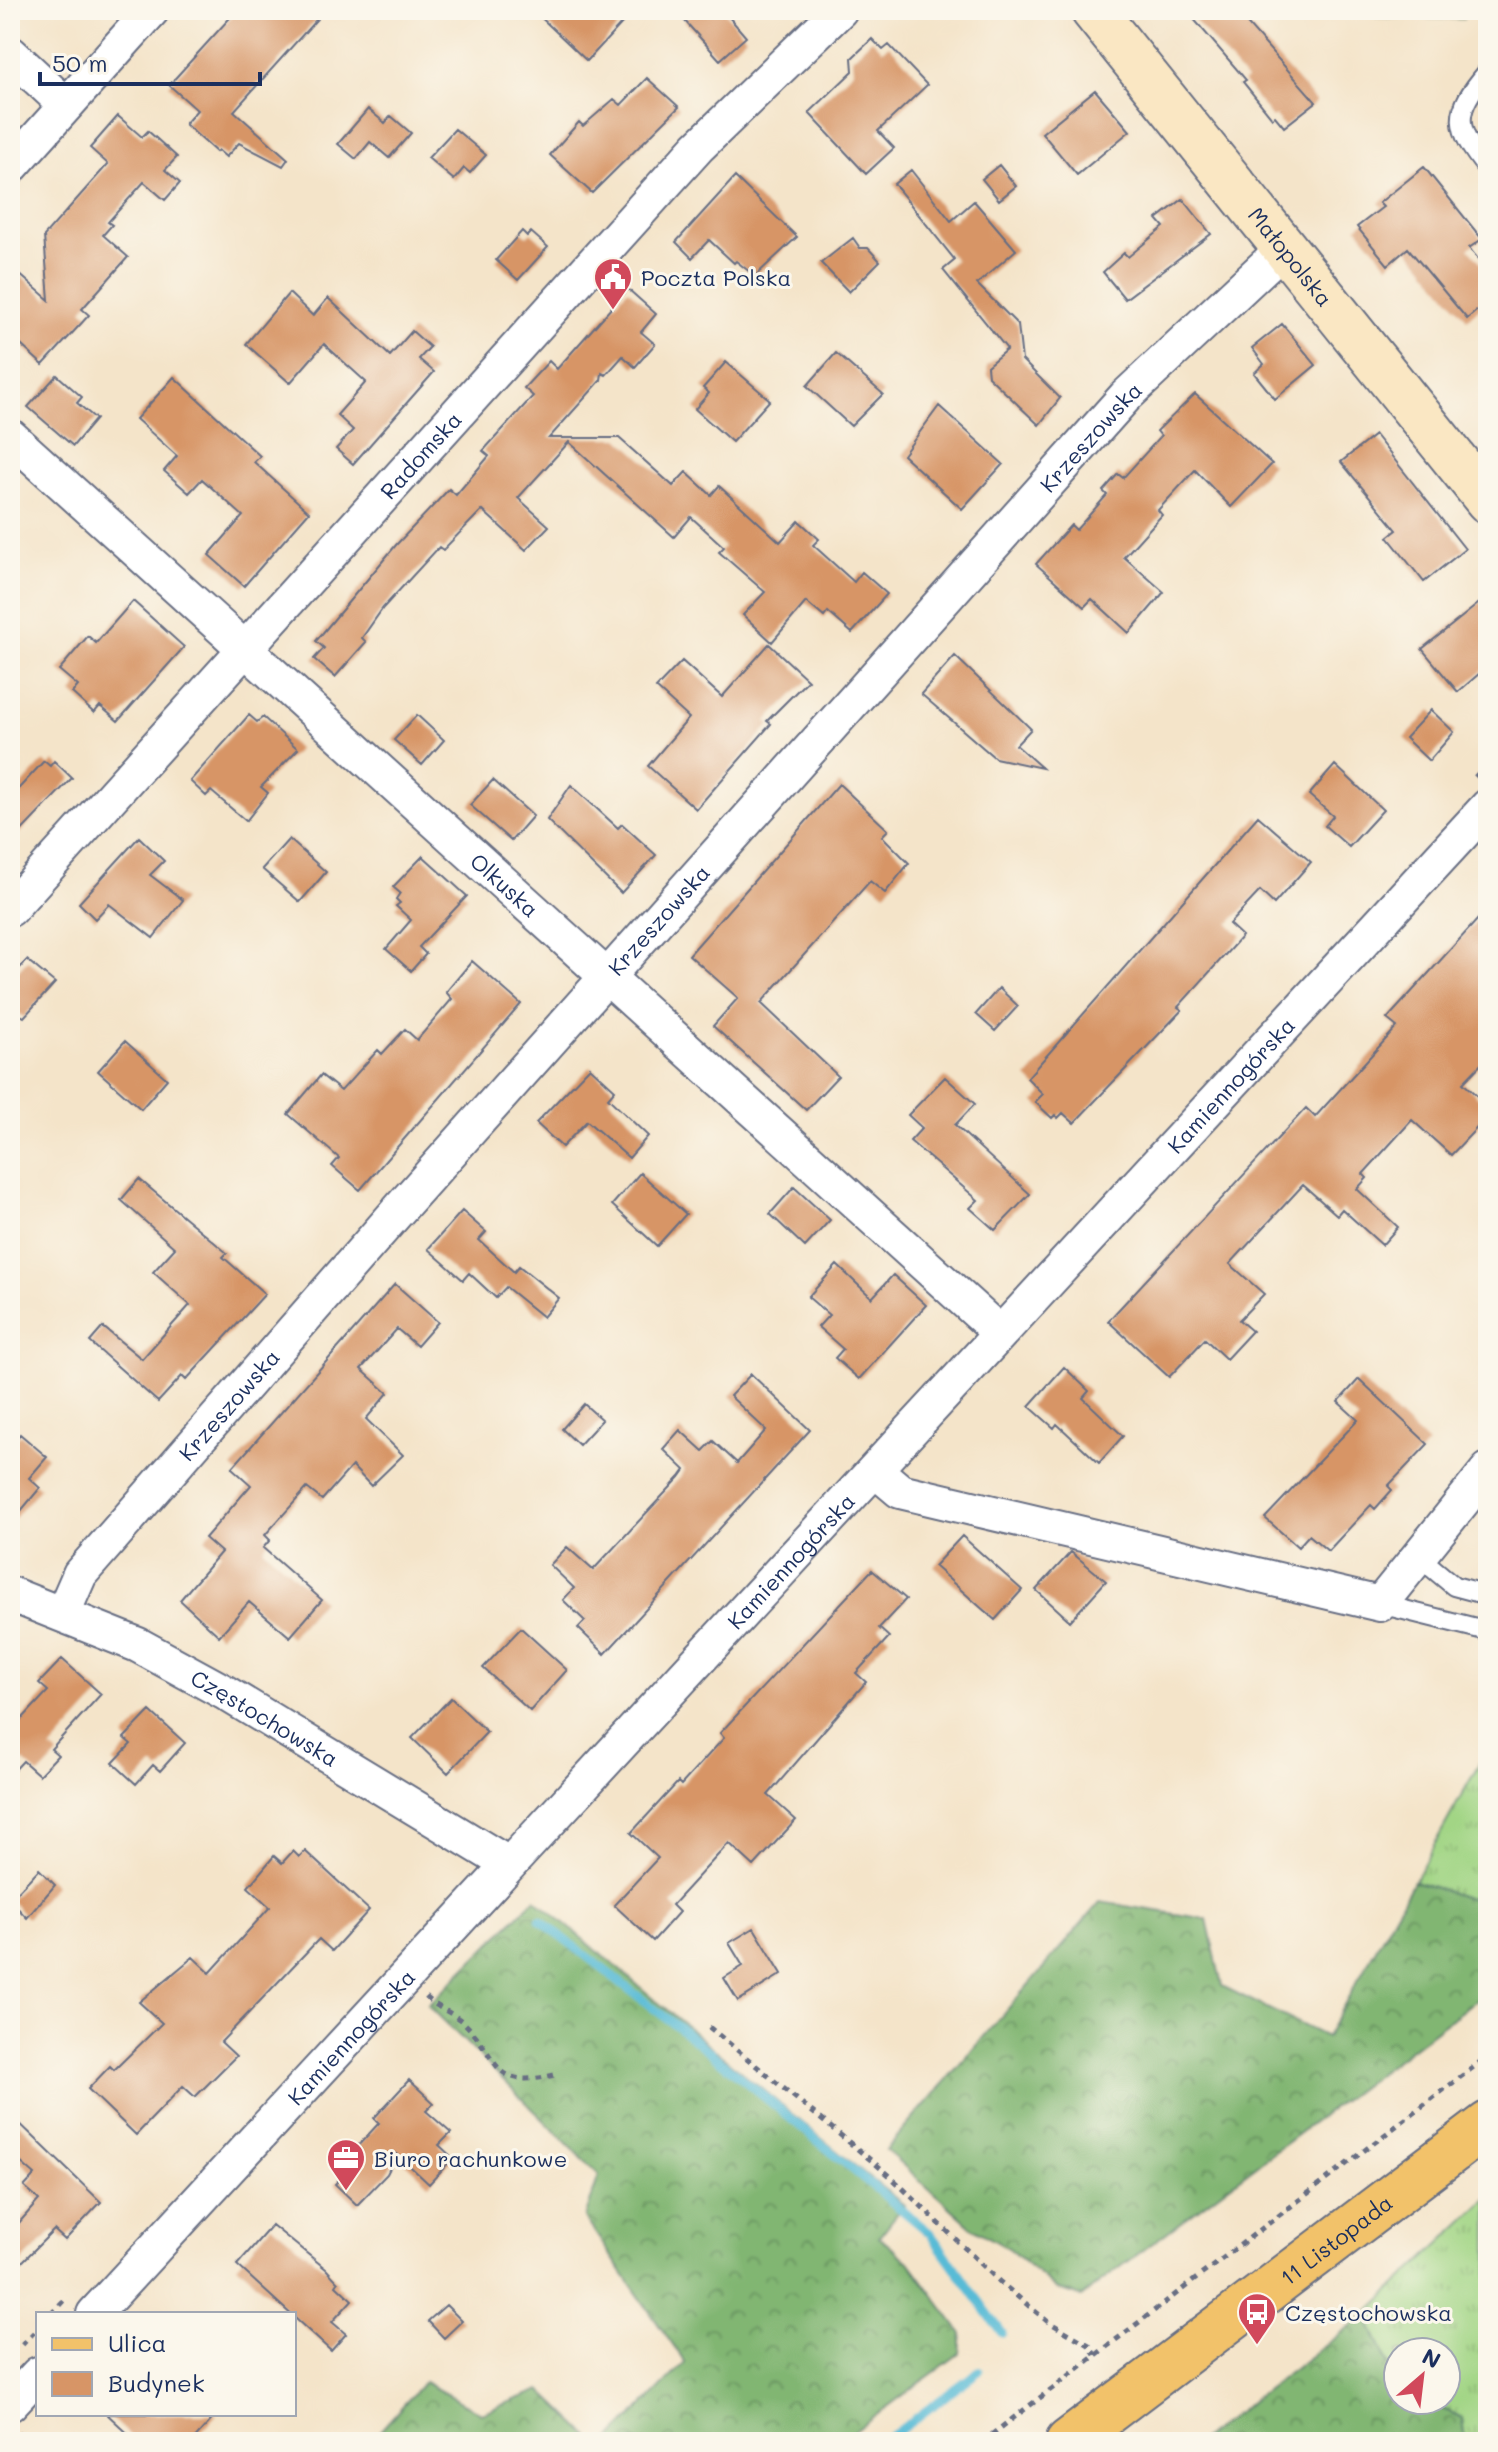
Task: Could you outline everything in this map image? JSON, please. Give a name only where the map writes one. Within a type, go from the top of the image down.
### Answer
[{"type":"main road","name":"11 Listopada","points":[[1068,2442],[1488,2124]]},
{"type":"street","points":[[10,168],[152,10]]},
{"type":"street","name":"Radomska","points":[[10,909],[698,147],[840,10]]},
{"type":"street","name":"Małopolska","points":[[1093,10],[1488,501]]},
{"type":"street","points":[[10,53],[66,105]]},
{"type":"street","name":"Krzeszowska","points":[[63,1613],[80,1574],[606,977],[1125,397],[1283,249]]},
{"type":"street","name":"Olkuska","points":[[10,436],[1000,1333]]},
{"type":"street","name":"Kamiennogórska","points":[[96,2312],[508,1864],[887,1481],[1000,1333],[1488,806]]},
{"type":"street","points":[[887,1481],[1380,1604],[1488,1470]]},
{"type":"street","name":"Częstochowska","points":[[10,1594],[138,1645],[224,1692],[508,1864]]},
{"type":"street","points":[[10,2404],[36,2376]]},
{"type":"lane","points":[[1488,71],[1461,105],[1461,122],[1464,140],[1488,170]]},
{"type":"lane","points":[[1418,1556],[1454,1586],[1488,1595]]},
{"type":"lane","points":[[1380,1604],[1488,1631]]},
{"type":"path","points":[[426,1997],[462,2022],[491,2063],[504,2073],[527,2079],[558,2074]]},
{"type":"path","points":[[709,2027],[889,2175],[1035,2312],[1089,2345],[1095,2355]]},
{"type":"path","points":[[982,2442],[1488,2056]]},
{"type":"green space","points":[[1377,10],[1463,10],[1463,19],[1377,17]]},
{"type":"green space","points":[[1488,1748],[1488,1893],[1469,1899],[1414,1881]]},
{"type":"green space","points":[[1414,1881],[1469,1899],[1488,1893],[1488,1991],[1081,2297],[1056,2289],[1009,2249],[973,2228],[886,2150],[1100,1902],[1207,1919],[1222,1986],[1326,2037]]},
{"type":"green space","points":[[535,1899],[904,2205],[879,2237],[909,2262],[962,2334],[960,2353],[840,2442],[608,2442],[685,2363],[585,2218],[599,2175],[428,2005]]},
{"type":"green space","points":[[1488,2198],[1488,2442],[1465,2442],[1462,2418],[1458,2416],[1462,2416],[1462,2336],[1382,2336],[1382,2350],[1365,2315]]},
{"type":"green space","points":[[1365,2315],[1382,2350],[1382,2416],[1458,2416],[1462,2418],[1465,2442],[1198,2442]]},
{"type":"green space","points":[[424,2382],[481,2413],[541,2390],[595,2442],[370,2442]]},
{"type":"building","points":[[237,10],[270,10],[279,18],[285,10],[325,10],[234,111],[288,159],[283,166],[239,143],[226,157],[218,150],[216,152],[185,124],[197,110],[169,85]]},
{"type":"building","points":[[533,10],[612,10],[624,21],[587,61]]},
{"type":"building","points":[[696,10],[723,10],[746,37],[720,60],[684,20]]},
{"type":"building","points":[[1186,10],[1235,10],[1316,102],[1284,127],[1275,116],[1272,118],[1243,82],[1246,80]]},
{"type":"building","points":[[872,39],[883,50],[889,45],[927,85],[878,131],[894,148],[866,174],[809,113],[853,71],[852,58]]},
{"type":"building","points":[[647,78],[679,107],[592,193],[550,155],[579,122],[583,126],[614,99],[621,105]]},
{"type":"building","points":[[1095,90],[1130,131],[1077,175],[1042,133]]},
{"type":"building","points":[[368,109],[385,123],[391,116],[411,133],[389,158],[370,142],[356,159],[338,144]]},
{"type":"building","points":[[118,116],[142,137],[148,131],[177,157],[165,170],[180,183],[165,200],[144,182],[108,222],[112,225],[103,235],[128,257],[82,309],[89,315],[43,365],[10,335],[10,266],[49,300],[44,236],[108,164],[90,148]]},
{"type":"building","points":[[455,129],[486,155],[470,173],[464,168],[454,180],[428,158]]},
{"type":"building","points":[[999,165],[1016,186],[999,200],[982,179]]},
{"type":"building","points":[[1424,167],[1482,239],[1469,248],[1488,271],[1488,301],[1467,319],[1408,248],[1388,265],[1357,227],[1383,207],[1379,203]]},
{"type":"building","points":[[911,170],[951,221],[974,201],[1016,250],[977,284],[1018,325],[1022,360],[1060,398],[1039,425],[988,376],[987,366],[1007,349],[943,270],[955,260],[894,184]]},
{"type":"building","points":[[735,177],[797,237],[755,276],[736,261],[734,263],[709,240],[692,258],[676,242]]},
{"type":"building","points":[[1183,199],[1211,234],[1125,299],[1103,272],[1124,253],[1128,257],[1164,227],[1157,219]]},
{"type":"building","points":[[522,231],[527,236],[531,232],[548,247],[518,280],[496,260]]},
{"type":"building","points":[[853,238],[860,248],[868,248],[880,261],[849,292],[821,263]]},
{"type":"building","points":[[628,289],[656,314],[641,332],[655,344],[635,367],[623,356],[606,375],[602,373],[601,380],[549,438],[619,438],[673,486],[686,472],[711,495],[719,486],[780,542],[799,521],[819,539],[813,545],[854,582],[862,572],[887,594],[852,633],[828,612],[824,617],[806,602],[772,642],[743,615],[765,592],[719,552],[724,547],[691,517],[674,537],[569,442],[518,498],[549,526],[526,550],[482,510],[443,550],[439,547],[383,608],[362,638],[366,642],[335,677],[314,659],[324,648],[316,641],[396,545],[449,489],[456,495],[489,456],[483,451],[533,396],[524,388],[549,361],[557,369]]},
{"type":"building","points":[[289,293],[313,316],[328,298],[390,356],[412,331],[430,347],[419,359],[434,372],[353,464],[336,449],[353,430],[337,415],[366,382],[324,344],[290,383],[246,344]]},
{"type":"building","points":[[1282,324],[1316,365],[1275,399],[1254,373],[1264,364],[1252,348]]},
{"type":"building","points":[[836,353],[883,394],[851,426],[807,386]]},
{"type":"building","points":[[726,362],[770,400],[732,442],[695,409],[709,393],[703,388]]},
{"type":"building","points":[[57,375],[82,397],[77,403],[96,419],[73,446],[28,407]]},
{"type":"building","points":[[174,377],[260,456],[254,462],[309,512],[244,586],[209,555],[243,516],[202,479],[189,493],[164,471],[177,456],[136,419]]},
{"type":"building","points":[[1195,394],[1272,464],[1231,507],[1195,470],[1158,510],[1162,515],[1124,557],[1164,592],[1129,633],[1092,599],[1084,607],[1036,564],[1071,525],[1076,530],[1107,495],[1103,491],[1118,474],[1123,478],[1161,436],[1157,431]]},
{"type":"building","points":[[939,406],[1003,464],[962,509],[903,455]]},
{"type":"building","points":[[1375,435],[1465,549],[1424,582],[1388,537],[1397,530],[1341,462]]},
{"type":"building","points":[[1488,596],[1488,666],[1458,692],[1422,649]]},
{"type":"building","points":[[133,601],[184,647],[118,721],[100,706],[94,713],[72,693],[78,686],[59,670],[88,636],[96,643]]},
{"type":"building","points":[[769,644],[808,680],[767,721],[771,724],[696,809],[648,766],[689,718],[656,688],[682,661],[722,697]]},
{"type":"building","points":[[955,656],[1031,729],[1016,745],[1042,768],[995,758],[921,694]]},
{"type":"building","points":[[1431,710],[1454,732],[1429,761],[1405,738]]},
{"type":"building","points":[[249,715],[257,722],[263,717],[298,749],[261,787],[268,793],[246,821],[211,791],[206,796],[190,781]]},
{"type":"building","points":[[417,715],[444,740],[422,765],[394,740]]},
{"type":"building","points":[[44,761],[50,766],[54,761],[72,778],[10,843],[10,798]]},
{"type":"building","points":[[1335,765],[1383,810],[1349,847],[1325,826],[1333,816],[1309,795]]},
{"type":"building","points":[[493,780],[533,816],[511,841],[470,805]]},
{"type":"building","points":[[839,784],[888,830],[882,836],[909,863],[885,893],[870,881],[761,1003],[838,1076],[806,1110],[713,1026],[738,998],[689,955]]},
{"type":"building","points":[[571,785],[618,828],[622,824],[656,855],[621,893],[547,820]]},
{"type":"building","points":[[1258,816],[1311,862],[1274,904],[1260,891],[1229,924],[1242,936],[1178,1007],[1182,1010],[1074,1123],[1063,1113],[1058,1118],[1055,1115],[1052,1118],[1035,1102],[1043,1094],[1027,1078]]},
{"type":"building","points":[[139,837],[164,861],[150,875],[183,900],[153,938],[109,904],[95,919],[79,903]]},
{"type":"building","points":[[289,839],[326,872],[300,902],[262,869]]},
{"type":"building","points":[[423,856],[467,896],[419,947],[426,954],[411,971],[386,949],[411,920],[396,906],[400,903],[396,899],[400,893],[393,887]]},
{"type":"building","points":[[1488,908],[1488,1057],[1463,1083],[1488,1106],[1488,1116],[1451,1155],[1412,1120],[1363,1174],[1367,1178],[1357,1189],[1398,1227],[1382,1245],[1342,1209],[1337,1215],[1303,1185],[1230,1264],[1264,1294],[1239,1320],[1252,1331],[1226,1359],[1205,1339],[1169,1377],[1108,1321],[1306,1108],[1315,1117],[1397,1027],[1387,1019]]},
{"type":"building","points":[[27,960],[55,983],[24,1017],[10,1009],[10,979]]},
{"type":"building","points":[[472,961],[521,1004],[360,1190],[332,1166],[339,1158],[288,1114],[321,1075],[341,1091],[378,1050],[382,1054],[405,1029],[417,1040],[452,999],[446,992]]},
{"type":"building","points":[[999,988],[1018,1006],[995,1031],[976,1014]]},
{"type":"building","points":[[125,1041],[167,1079],[141,1109],[98,1071]]},
{"type":"building","points":[[590,1067],[615,1090],[608,1098],[648,1136],[629,1158],[587,1121],[562,1147],[536,1123]]},
{"type":"building","points":[[945,1077],[975,1104],[955,1125],[1030,1194],[995,1230],[970,1208],[978,1200],[910,1141],[922,1128],[908,1115]]},
{"type":"building","points":[[640,1173],[686,1214],[657,1246],[612,1205]]},
{"type":"building","points":[[139,1179],[227,1253],[223,1257],[265,1294],[186,1380],[182,1376],[158,1402],[90,1342],[103,1327],[142,1359],[190,1305],[153,1272],[175,1248],[121,1200]]},
{"type":"building","points":[[794,1187],[830,1220],[805,1247],[770,1214]]},
{"type":"building","points":[[462,1211],[486,1232],[479,1240],[514,1272],[519,1266],[559,1298],[543,1317],[506,1287],[496,1298],[469,1273],[463,1280],[428,1249]]},
{"type":"building","points":[[837,1265],[872,1298],[893,1275],[926,1305],[859,1379],[835,1358],[843,1349],[818,1327],[829,1315],[808,1297]]},
{"type":"building","points":[[395,1284],[438,1322],[417,1346],[397,1329],[361,1369],[388,1393],[366,1419],[403,1455],[371,1486],[352,1466],[322,1500],[307,1488],[265,1535],[270,1540],[263,1548],[322,1600],[290,1637],[249,1602],[219,1636],[180,1600],[221,1552],[205,1538],[251,1485],[232,1468]]},
{"type":"building","points":[[1064,1367],[1089,1391],[1083,1398],[1123,1436],[1099,1463],[1057,1424],[1054,1428],[1029,1406]]},
{"type":"building","points":[[751,1374],[810,1430],[605,1654],[578,1628],[585,1621],[563,1600],[574,1588],[550,1565],[567,1547],[593,1570],[685,1470],[663,1449],[680,1430],[703,1451],[713,1441],[737,1463],[766,1430],[730,1396]]},
{"type":"building","points":[[1359,1379],[1428,1444],[1388,1486],[1392,1490],[1375,1509],[1371,1505],[1328,1551],[1309,1535],[1298,1547],[1265,1518],[1358,1420],[1338,1402]]},
{"type":"building","points":[[584,1404],[602,1420],[579,1445],[562,1429]]},
{"type":"building","points":[[20,1434],[47,1457],[29,1478],[40,1488],[10,1524],[10,1446]]},
{"type":"building","points":[[962,1536],[1022,1590],[995,1620],[934,1566]]},
{"type":"building","points":[[1071,1552],[1106,1581],[1070,1621],[1036,1590]]},
{"type":"building","points":[[872,1570],[906,1599],[879,1628],[889,1637],[856,1673],[866,1682],[768,1795],[796,1820],[754,1866],[729,1843],[672,1905],[679,1912],[653,1941],[614,1905],[658,1858],[631,1833],[678,1782],[681,1785],[724,1738],[720,1733]]},
{"type":"building","points":[[521,1628],[567,1670],[530,1711],[483,1668]]},
{"type":"building","points":[[62,1659],[101,1694],[51,1749],[58,1755],[39,1775],[23,1761],[10,1775],[10,1732],[48,1691],[39,1683]]},
{"type":"building","points":[[451,1698],[487,1732],[448,1773],[412,1738]]},
{"type":"building","points":[[150,1711],[185,1743],[160,1771],[153,1765],[136,1784],[113,1763],[131,1744],[124,1738]]},
{"type":"building","points":[[293,1851],[299,1857],[305,1851],[369,1910],[332,1951],[319,1939],[221,2042],[236,2056],[195,2097],[183,2086],[136,2135],[88,2089],[110,2066],[114,2070],[162,2023],[139,2002],[193,1957],[210,1973],[270,1907],[248,1887],[274,1856],[282,1863]]},
{"type":"building","points":[[39,1869],[55,1885],[27,1918],[10,1900]]},
{"type":"building","points":[[754,1928],[782,1974],[738,2001],[724,1978],[743,1966],[729,1943]]},
{"type":"building","points":[[409,2080],[434,2103],[426,2111],[451,2133],[439,2145],[453,2158],[429,2184],[397,2154],[387,2174],[357,2205],[335,2184],[350,2168],[343,2162],[379,2123],[374,2118]]},
{"type":"building","points":[[10,2114],[101,2202],[65,2240],[54,2230],[10,2274],[10,2233],[39,2200],[24,2187],[35,2175],[10,2153]]},
{"type":"building","points":[[272,2225],[326,2269],[338,2282],[336,2285],[352,2300],[332,2322],[346,2334],[331,2351],[296,2319],[296,2312],[288,2312],[237,2265]]},
{"type":"building","points":[[446,2305],[462,2321],[444,2338],[428,2321]]},
{"type":"building","points":[[109,2416],[215,2416],[192,2442],[137,2442]]},
{"type":"waterway","points":[[540,1920],[706,2049],[930,2233],[1002,2333]]},
{"type":"waterway","points":[[884,2442],[979,2371]]},
{"type":"place","name":"Poczta Polska","points":[[613,311]]},
{"type":"place","name":"Biuro rachunkowe","points":[[346,2192]]},
{"type":"place","name":"Częstochowska","points":[[1257,2346]]}]
